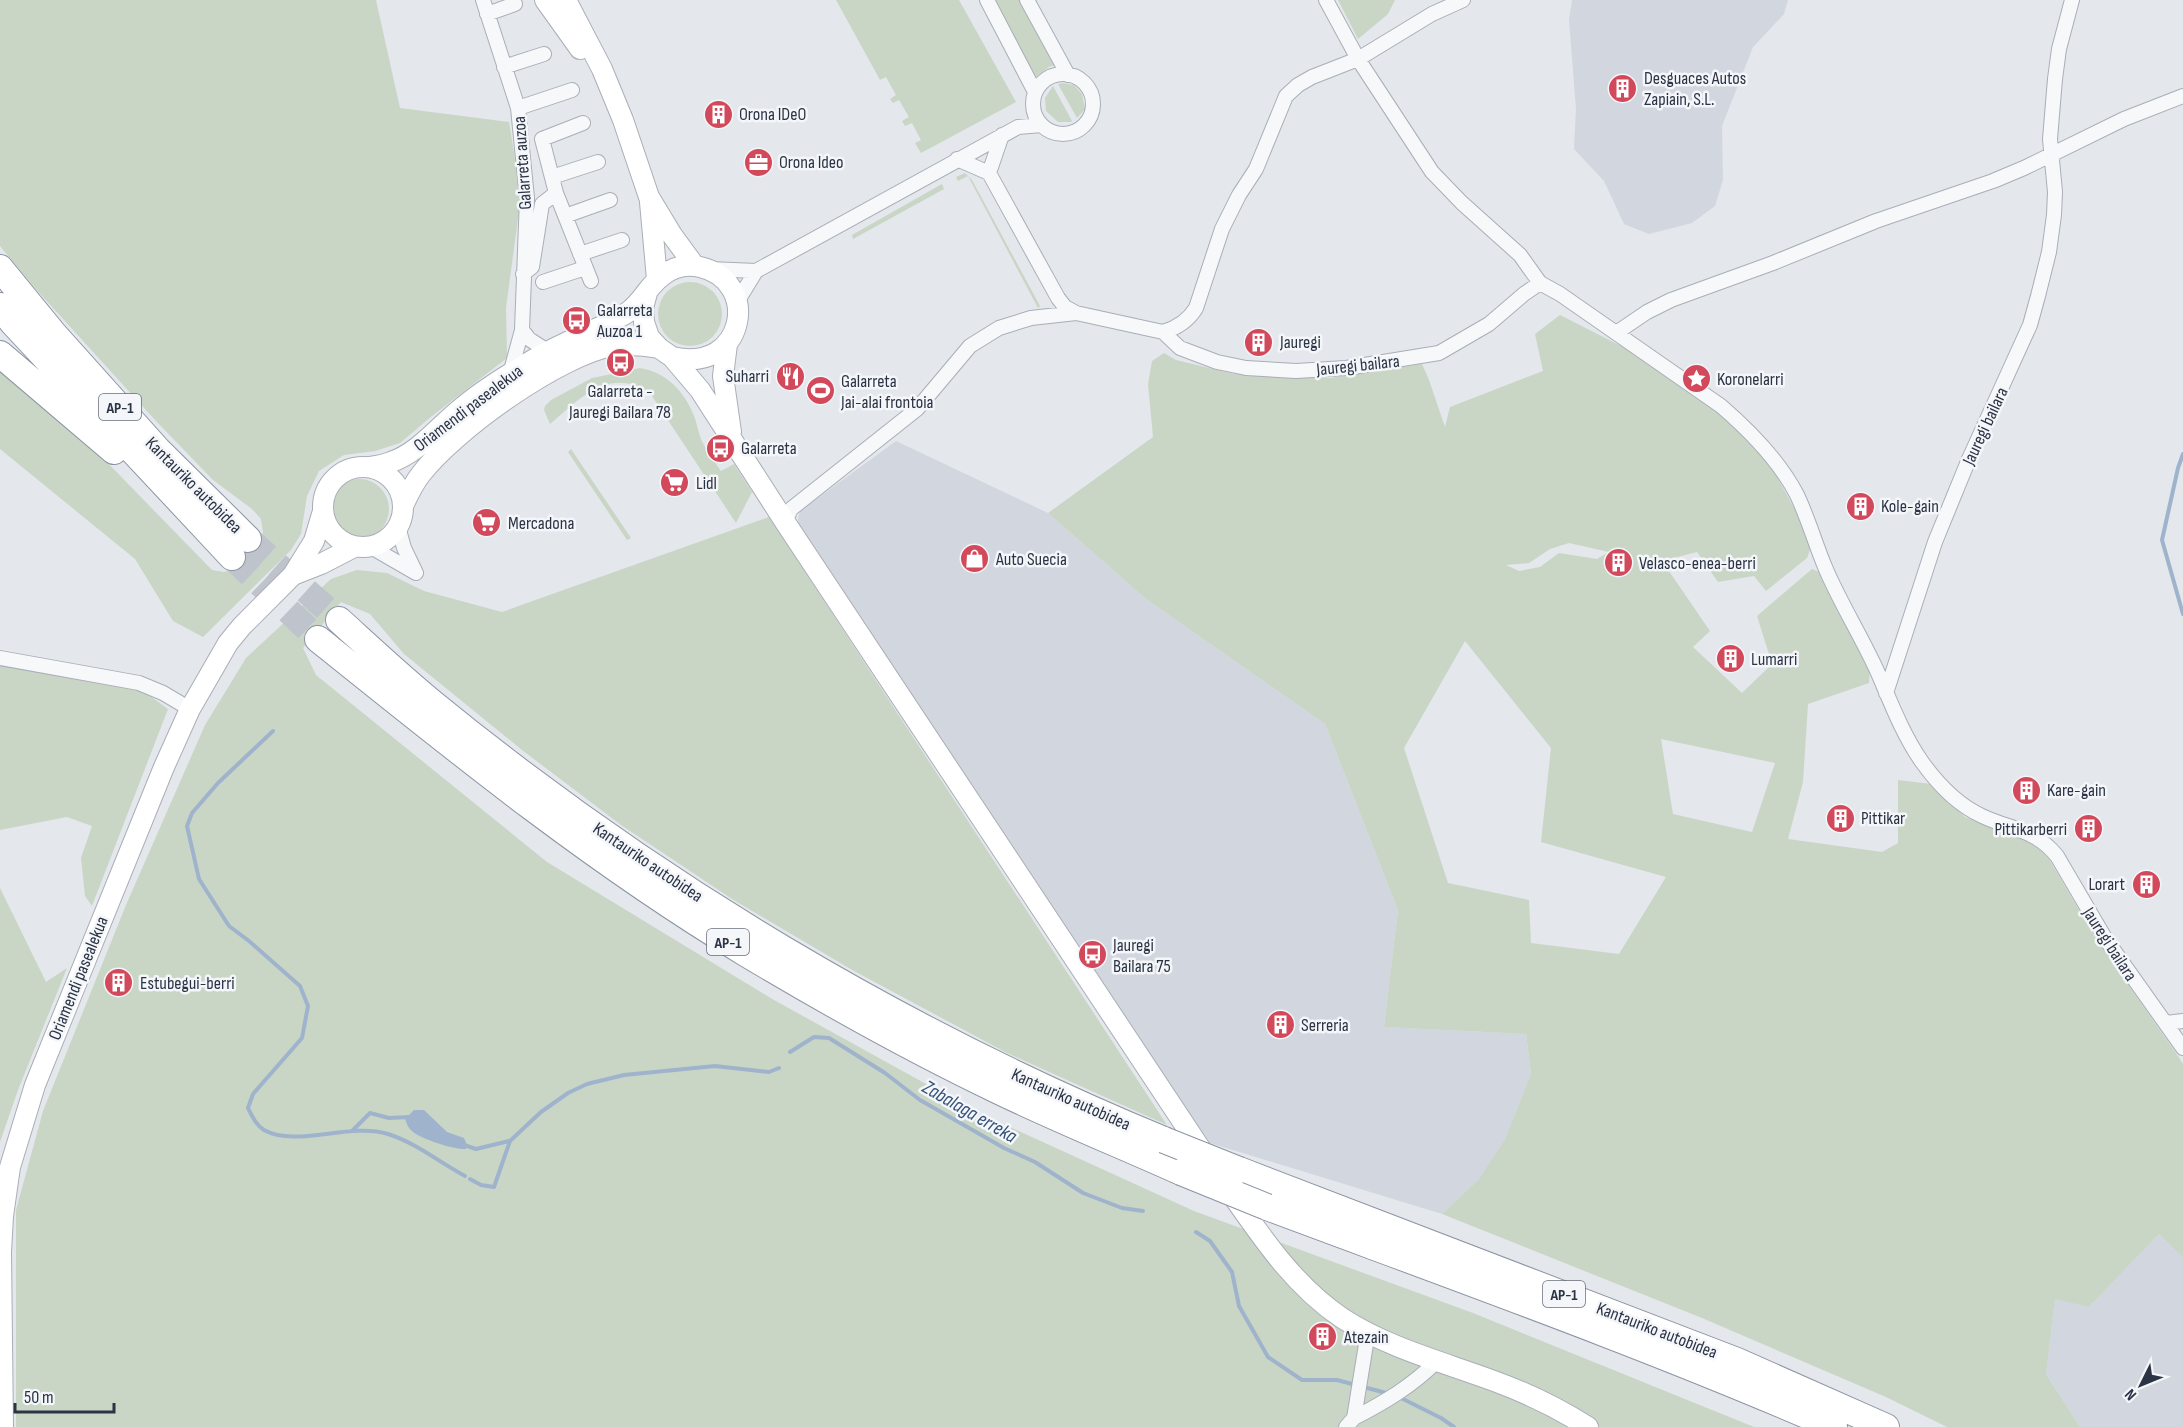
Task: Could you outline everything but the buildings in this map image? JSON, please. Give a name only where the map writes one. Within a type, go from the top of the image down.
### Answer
[{"type":"highway","name":"Kantauriko autobidea","points":[[0,268],[54,334],[158,450],[240,548]]},
{"type":"highway","name":"Kantauriko autobidea","points":[[0,306],[21,331],[240,548]]},
{"type":"highway","points":[[0,354],[114,452],[175,512],[240,548]]},
{"type":"highway","name":"Kantauriko autobidea","points":[[339,620],[434,704],[543,790],[642,858],[759,936],[1007,1071],[1109,1118],[1737,1361],[1886,1427]]},
{"type":"highway","name":"Kantauriko autobidea","points":[[318,639],[534,811],[634,881],[746,954],[871,1025],[999,1091],[1182,1172],[1266,1207],[1602,1331],[1730,1382],[1834,1427]]},
{"type":"main road","points":[[545,0],[583,53],[623,120]]},
{"type":"main road","points":[[566,0],[602,69],[623,120],[649,197],[672,235],[701,267],[721,277],[731,288],[737,302],[738,317],[735,332],[727,344],[715,354],[701,360],[687,360],[665,352]]},
{"type":"main road","points":[[649,197],[652,286],[643,308],[644,322],[650,337],[700,390],[733,444],[1185,1126],[1266,1244],[1285,1266],[1328,1307],[1343,1318],[1368,1332],[1437,1361],[1523,1392],[1569,1415],[1587,1427]]},
{"type":"main road","points":[[652,286],[668,271],[680,266],[701,267]]},
{"type":"main road","name":"Oriamendi pasealekua","points":[[369,467],[391,462],[406,454],[460,409],[510,374],[557,347],[628,312],[652,286]]},
{"type":"main road","name":"Oriamendi pasealekua","points":[[403,506],[420,475],[440,453],[502,402],[579,358],[611,346],[637,344],[665,352]]},
{"type":"main road","points":[[727,344],[723,376],[733,444]]},
{"type":"main road","points":[[369,467],[382,472],[394,482],[401,493],[403,506],[402,520],[394,533],[384,542],[363,547],[336,537],[327,524],[323,511],[324,497],[331,482],[344,472],[369,467]]},
{"type":"main road","name":"Oriamendi pasealekua","points":[[3,1427],[1,1252],[5,1198],[10,1167],[35,1085],[164,768],[190,710],[228,644],[242,626],[293,575],[314,541],[323,511]]},
{"type":"main road","name":"Oriamendi pasealekua","points":[[293,575],[363,547]]},
{"type":"street","name":"Galarreta auzoa","points":[[483,0],[518,108],[527,198],[522,330],[510,374]]},
{"type":"street","points":[[987,0],[1035,92]]},
{"type":"street","points":[[1027,0],[1068,75]]},
{"type":"street","name":"Jauregi bailara","points":[[1326,0],[1358,59],[1432,172],[1462,203],[1520,255],[1540,283],[1560,294],[1720,406],[1743,425],[1783,472],[1797,495],[1825,567],[1909,741],[1923,763],[1947,791],[1980,816],[2031,834],[2048,846],[2057,856],[2105,938],[2183,1048]]},
{"type":"street","points":[[1163,332],[1174,329],[1191,318],[1196,309],[1222,229],[1239,195],[1256,169],[1287,96],[1298,85],[1312,77],[1358,59],[1432,14],[1463,0]]},
{"type":"street","name":"Jauregi bailara","points":[[1886,693],[1935,542],[1969,459],[2030,325],[2049,252],[2054,215],[2053,153],[2050,139],[2055,79],[2059,49],[2072,0]]},
{"type":"street","points":[[487,14],[515,4]]},
{"type":"street","points":[[504,67],[544,54]]},
{"type":"street","points":[[1021,126],[1033,107],[1035,92],[1049,78],[1058,75],[1077,78],[1090,92],[1093,102],[1092,113],[1086,123],[1076,131],[1065,134],[1054,133],[1042,125],[1037,120],[1033,107]]},
{"type":"street","points":[[518,108],[572,90]]},
{"type":"street","points":[[1616,333],[1647,312],[1671,300],[1773,263],[1876,221],[1993,181],[2124,119],[2183,96]]},
{"type":"street","points":[[584,123],[542,139],[556,193],[585,268]]},
{"type":"street","points":[[737,302],[756,271],[1002,135],[1021,126],[1042,125]]},
{"type":"street","points":[[989,173],[1002,135]]},
{"type":"street","points":[[957,159],[989,173],[1059,300],[1076,314]]},
{"type":"street","points":[[552,177],[598,162]]},
{"type":"street","points":[[523,274],[532,267],[542,204],[556,193]]},
{"type":"street","points":[[565,216],[610,200]]},
{"type":"street","points":[[543,282],[585,268],[622,240]]},
{"type":"street","points":[[701,267],[756,271]]},
{"type":"street","name":"Jauregi bailara","points":[[1076,314],[1163,332],[1180,348],[1217,362],[1246,368],[1296,371],[1346,368],[1438,353],[1489,324],[1540,283]]},
{"type":"street","points":[[1041,318],[1059,300]]},
{"type":"street","points":[[785,522],[790,509],[917,410],[970,346],[999,328],[1041,318],[1076,314]]},
{"type":"street","points":[[522,330],[529,339],[557,347]]},
{"type":"street","points":[[363,547],[416,573],[404,548],[398,526]]},
{"type":"street","points":[[0,657],[139,683],[163,693],[190,710]]},
{"type":"street","points":[[2166,1023],[2183,1021]]},
{"type":"street","points":[[1350,1423],[1368,1332]]},
{"type":"street","points":[[1350,1423],[1417,1381],[1437,1361]]},
{"type":"shaded area","points":[[1572,0],[1788,0],[1784,14],[1753,47],[1722,126],[1723,180],[1715,206],[1692,223],[1649,234],[1624,224],[1604,181],[1574,149],[1576,109],[1569,20]]},
{"type":"shaded area","points":[[896,441],[1048,513],[1146,599],[1325,724],[1398,910],[1384,1027],[1526,1034],[1531,1074],[1505,1139],[1478,1180],[1442,1214],[1210,1143],[1033,884],[796,528],[800,511]]},
{"type":"shaded area","points":[[2159,1234],[2183,1258],[2183,1427],[2080,1427],[2046,1374],[2055,1298],[2089,1307]]},
{"type":"green space","points":[[0,0],[376,0],[400,108],[509,122],[521,196],[506,308],[507,358],[400,443],[375,451],[344,455],[319,471],[307,496],[301,534],[291,550],[203,637],[173,621],[135,559],[0,449],[0,368],[97,452],[212,570],[224,572],[235,568],[240,547],[251,548],[263,533],[261,519],[252,509],[213,480],[155,420],[33,286],[0,246]]},
{"type":"green space","points":[[836,0],[959,0],[1016,102],[921,153],[915,143],[921,140],[912,123],[905,126],[902,121],[909,117],[899,100],[893,103],[890,99],[896,95],[886,77],[880,80]]},
{"type":"green space","points":[[994,0],[1023,0],[1058,64],[1049,67],[1036,77]]},
{"type":"green space","points":[[1338,0],[1395,0],[1388,14],[1358,39]]},
{"type":"green space","points":[[1058,84],[1074,85],[1082,94],[1085,109],[1077,118]]},
{"type":"green space","points":[[1053,86],[1071,122],[1058,122],[1046,111],[1045,98]]},
{"type":"green space","points":[[965,173],[968,176],[958,181],[956,177]]},
{"type":"green space","points":[[968,176],[1040,306],[1038,308]]},
{"type":"green space","points":[[942,184],[944,189],[853,239],[852,235]]},
{"type":"green space","points":[[690,282],[708,288],[716,296],[722,314],[716,332],[708,340],[690,346],[672,340],[664,332],[658,314],[664,296],[672,288]]},
{"type":"green space","points":[[1560,315],[1627,349],[1704,402],[1745,434],[1772,468],[1798,515],[1811,547],[1807,558],[1766,591],[1754,576],[1718,582],[1697,552],[1662,561],[1710,631],[1693,647],[1742,693],[1772,664],[1757,616],[1812,569],[1821,573],[1870,668],[1869,683],[1808,704],[1803,782],[1788,839],[1882,852],[1898,843],[1898,780],[1931,784],[1965,817],[2035,844],[2049,859],[2093,934],[2183,1064],[2183,1258],[2159,1234],[2089,1307],[2055,1299],[2046,1374],[2080,1427],[1947,1427],[1886,1397],[1702,1318],[1442,1214],[1478,1180],[1505,1139],[1531,1074],[1526,1034],[1384,1027],[1398,910],[1325,724],[1146,599],[1048,513],[1153,437],[1148,384],[1152,361],[1164,353],[1176,360],[1234,374],[1329,378],[1422,364],[1445,427],[1450,407],[1543,371],[1535,334]],"holes":[[[1569,543],[1609,552],[1597,559],[1559,553],[1540,567],[1519,571],[1506,565],[1529,563],[1550,549]],[[1465,641],[1551,748],[1541,842],[1666,877],[1619,954],[1531,943],[1529,900],[1448,883],[1404,748]],[[1661,739],[1775,763],[1752,832],[1673,814]]]},
{"type":"green space","points":[[640,368],[658,374],[680,391],[690,407],[703,443],[721,471],[734,464],[752,492],[736,523],[650,393],[621,383],[608,384],[584,396],[550,424],[544,410],[551,400],[592,378]]},
{"type":"green space","points":[[571,449],[631,538],[627,540],[568,452]]},
{"type":"green space","points":[[359,479],[380,488],[389,509],[380,530],[359,539],[338,530],[329,509],[338,488]]},
{"type":"green space","points":[[769,517],[1167,1125],[1007,1053],[854,971],[732,899],[621,825],[522,750],[404,654],[370,614],[341,602],[303,648],[316,675],[547,862],[774,1000],[975,1111],[1194,1211],[1473,1313],[1754,1427],[16,1427],[16,1210],[43,1111],[126,905],[205,725],[246,658],[331,579],[357,570],[387,573],[424,591],[502,612]]},
{"type":"green space","points":[[0,662],[139,688],[168,709],[92,906],[85,896],[81,858],[92,826],[67,817],[0,830]]},
{"type":"green space","points":[[0,888],[46,982],[67,968],[18,1090],[0,1142]]},
{"type":"water","points":[[414,1110],[424,1110],[447,1132],[464,1138],[466,1149],[438,1144],[413,1132],[405,1119]]},
{"type":"waterway","points":[[2183,454],[2162,540],[2183,614]]},
{"type":"waterway","points":[[273,731],[218,783],[192,813],[187,826],[199,879],[229,926],[300,986],[308,1006],[302,1038],[253,1094],[248,1108],[261,1128],[277,1135],[292,1137],[357,1131],[388,1134],[418,1148],[465,1176]]},
{"type":"waterway","name":"Zabalaga erreka","points":[[790,1052],[814,1037],[829,1038],[885,1073],[920,1100],[1004,1148],[1035,1162],[1083,1193],[1122,1208],[1143,1211]]},
{"type":"waterway","name":"Zabalaga erreka","points":[[470,1179],[481,1185],[494,1187],[510,1141],[541,1112],[568,1093],[587,1084],[624,1075],[715,1066],[769,1072],[779,1068]]},
{"type":"waterway","points":[[353,1130],[370,1113],[389,1118],[410,1117]]},
{"type":"waterway","points":[[464,1145],[476,1149],[509,1141]]},
{"type":"waterway","name":"Zabalaga erreka","points":[[1196,1232],[1210,1241],[1232,1272],[1239,1306],[1268,1357],[1302,1380],[1337,1380],[1390,1394]]},
{"type":"waterway","name":"Zabalaga erreka","points":[[1397,1396],[1454,1427]]},
{"type":"tunnel","points":[[248,539],[339,620]]},
{"type":"tunnel","points":[[232,557],[318,639]]},
{"type":"place","name":"Desguaces Autos Zapiain, S.L.","points":[[1623,88]]},
{"type":"place","name":"Orona IDeO","points":[[718,114]]},
{"type":"place","name":"Orona Ideo","points":[[758,162]]},
{"type":"place","name":"Galarreta Auzoa 1","points":[[576,320]]},
{"type":"place","name":"Jauregi","points":[[1259,342]]},
{"type":"place","name":"Galarreta - Jauregi Bailara 78","points":[[620,362]]},
{"type":"place","name":"Suharri","points":[[790,376]]},
{"type":"place","name":"Koronelarri","points":[[1696,379]]},
{"type":"place","name":"Galarreta Jai-alai frontoia","points":[[820,391]]},
{"type":"place","name":"Galarreta","points":[[720,448]]},
{"type":"place","name":"Lidl","points":[[675,483]]},
{"type":"place","name":"Kole-gain","points":[[1860,506]]},
{"type":"place","name":"Mercadona","points":[[487,523]]},
{"type":"place","name":"Auto Suecia","points":[[975,559]]},
{"type":"place","name":"Velasco-enea-berri","points":[[1618,563]]},
{"type":"place","name":"Lumarri","points":[[1730,659]]},
{"type":"place","name":"Kare-gain","points":[[2026,790]]},
{"type":"place","name":"Pittikar","points":[[1840,818]]},
{"type":"place","name":"Pittikarberri","points":[[2088,829]]},
{"type":"place","name":"Lorart","points":[[2146,884]]},
{"type":"place","name":"Jauregi Bailara 75","points":[[1092,955]]},
{"type":"place","name":"Estubegui-berri","points":[[119,983]]},
{"type":"place","name":"Serreria","points":[[1280,1025]]},
{"type":"place","name":"Atezain","points":[[1323,1337]]}]
